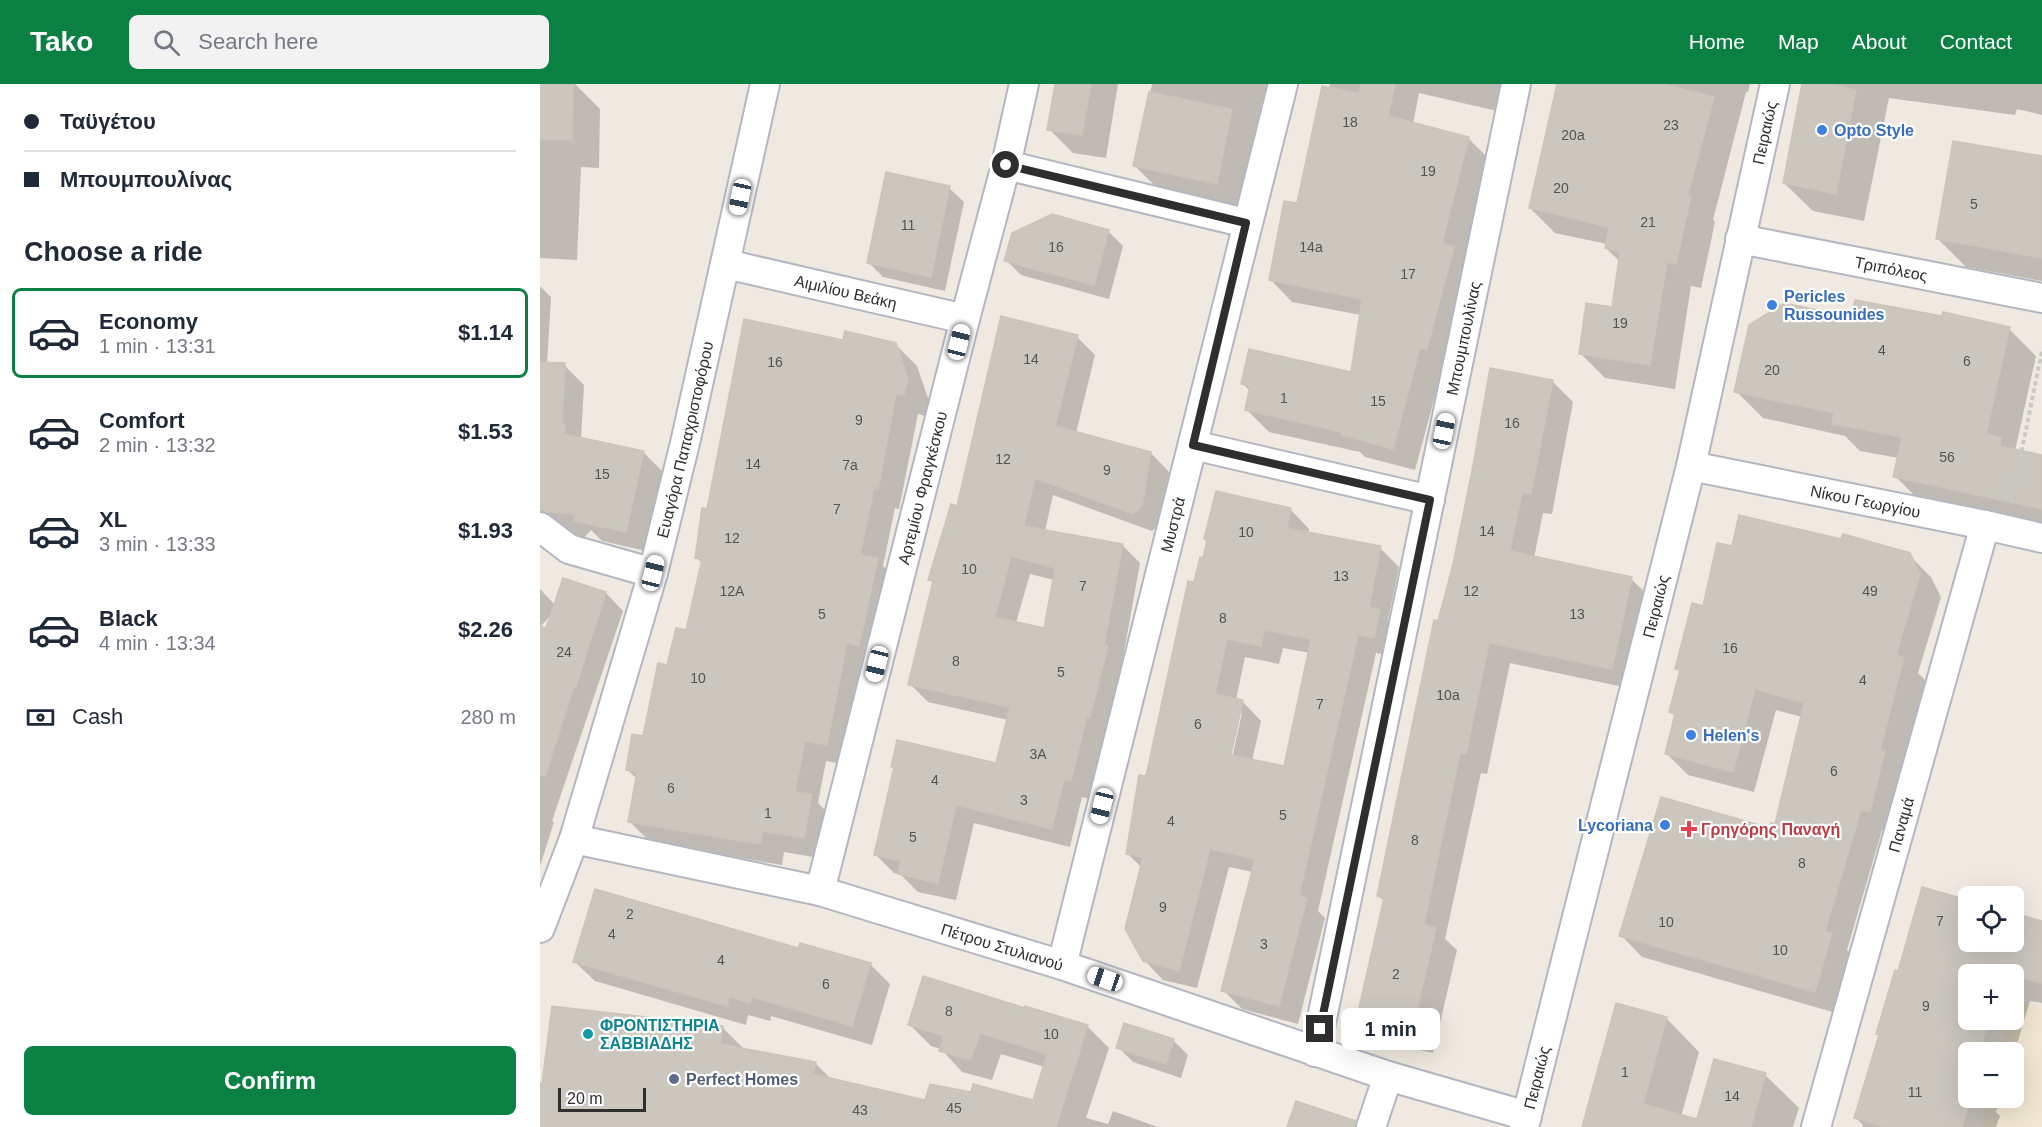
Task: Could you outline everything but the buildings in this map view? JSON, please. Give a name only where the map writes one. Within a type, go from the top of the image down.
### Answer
[{"type":"street","name":"Ευαγόρα Παπαχριστοφόρου","points":[[540,928],[574,839],[653,573],[726,264],[765,84]]},
{"type":"street","name":"Αρτεμίου Φραγκέσκου","points":[[820,891],[1006,165],[1024,84]]},
{"type":"street","name":"Μυστρά","points":[[1062,965],[1282,84]]},
{"type":"street","name":"Μπουμπουλίνας","points":[[1315,1052],[1516,84]]},
{"type":"street","name":"Πειραιώς","points":[[1526,1121],[1691,466],[1775,84]]},
{"type":"street","points":[[1006,165],[1246,223]]},
{"type":"street","name":"Τριπόλεος","points":[[1740,239],[2042,298]]},
{"type":"street","name":"Αιμιλίου Βεάκη","points":[[726,264],[965,319]]},
{"type":"street","points":[[1193,445],[1430,500]]},
{"type":"street","name":"Νίκου Γεωργίου","points":[[1691,466],[2042,538]]},
{"type":"street","points":[[540,527],[569,549],[653,573]]},
{"type":"street","name":"Παναμά","points":[[1816,1127],[1995,527]]},
{"type":"street","name":"Πέτρου Στυλιανού","points":[[574,839],[820,891],[1062,965],[1315,1052],[1526,1121]]},
{"type":"street","points":[[1371,1127],[1388,1076]]},
{"type":"path","points":[[1995,527],[2042,351]]},
{"type":"shaded area","points":[[2024,1004],[2042,1006],[2042,1127],[1982,1127],[1987,1108],[2024,1108],[2024,1042],[2003,1042],[2006,1030],[2024,1030]]},
{"type":"place","name":"Opto Style","points":[[1822,130]]},
{"type":"place","name":"Pericles Russounides","points":[[1772,305]]},
{"type":"place","name":"Helen's","points":[[1691,735]]},
{"type":"place","name":"Lycoriana","points":[[1665,825]]},
{"type":"place","name":"Γρηγόρης Παναγή","points":[[1689,829]]},
{"type":"place","name":"ΦΡΟΝΤΙΣΤΗΡΙΑ ΣΑΒΒΙΑΔΗΣ","points":[[588,1034]]},
{"type":"place","name":"Perfect Homes","points":[[674,1079]]},
{"type":"route","points":[[1006,165],[1246,223],[1193,445],[1430,500],[1320,1029]]}]
